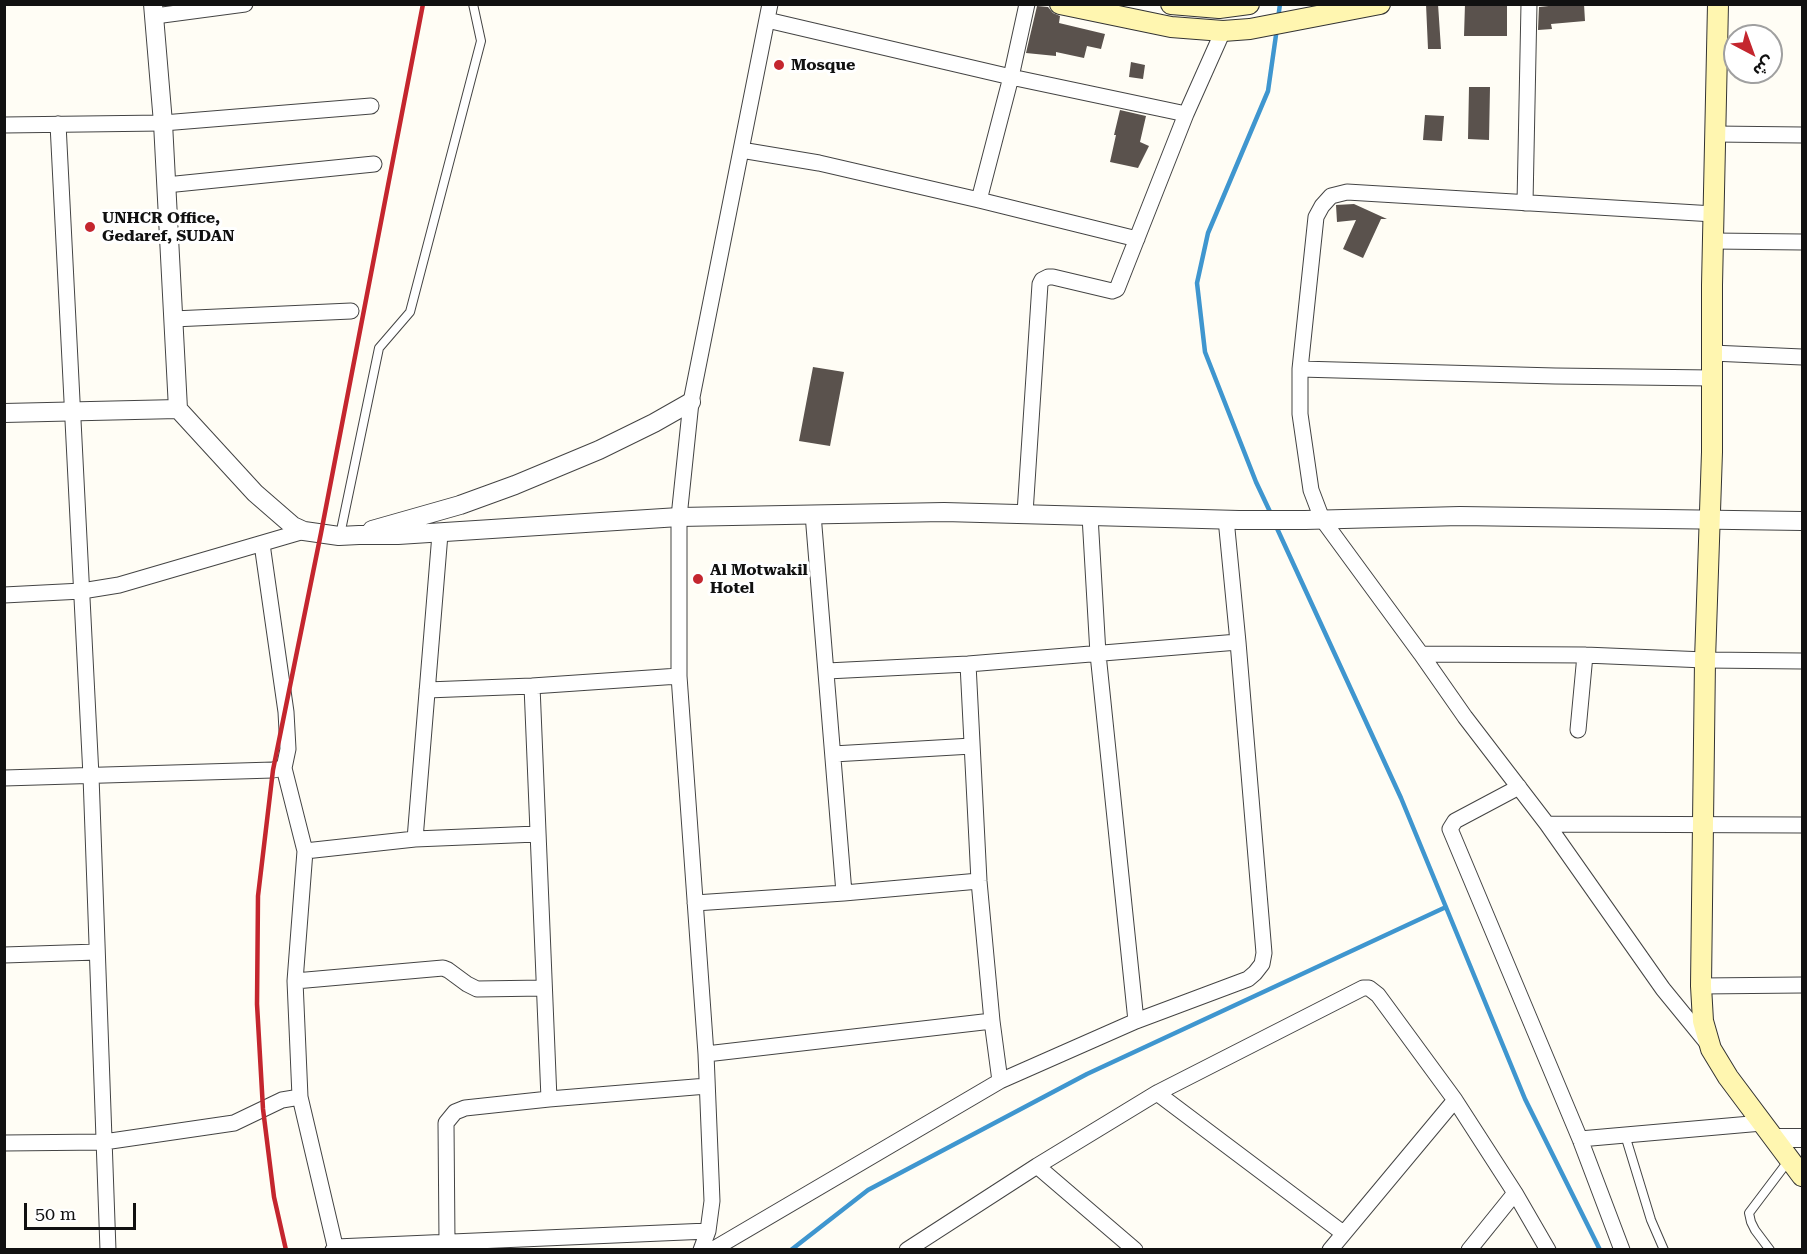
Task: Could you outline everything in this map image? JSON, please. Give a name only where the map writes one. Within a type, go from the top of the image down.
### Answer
[{"type":"main road","points":[[1060,4],[1171,27],[1223,31],[1250,29],[1380,4]]},
{"type":"main road","points":[[1171,4],[1200,8],[1240,5]]},
{"type":"main road","points":[[1718,4],[1710,519],[1705,660],[1701,986],[1703,1021],[1712,1049],[1728,1077],[1803,1176]]},
{"type":"street","points":[[245,4],[154,10],[163,123],[178,409],[255,493],[293,526],[304,531],[339,536],[440,534],[679,517],[944,512],[1233,519],[1460,516],[1803,521]]},
{"type":"street","points":[[701,1250],[708,1231],[712,1201],[706,1054],[679,676],[679,517],[691,402],[770,4]]},
{"type":"street","points":[[978,200],[1028,4]]},
{"type":"street","points":[[1525,203],[1529,4]]},
{"type":"street","points":[[767,20],[1186,114]]},
{"type":"street","points":[[1025,513],[1040,284],[1042,280],[1053,277],[1112,291],[1119,285],[1186,114],[1223,31]]},
{"type":"street","points":[[4,125],[163,123],[371,106]]},
{"type":"street","points":[[57,124],[91,776],[108,1250]]},
{"type":"street","points":[[1715,134],[1803,135]]},
{"type":"street","points":[[741,150],[819,163],[1137,239]]},
{"type":"street","points":[[166,185],[374,164]]},
{"type":"street","points":[[1712,1049],[1663,989],[1547,824],[1465,717],[1421,654],[1313,519],[1300,414],[1300,369],[1316,217],[1331,196],[1347,192],[1714,214]]},
{"type":"street","points":[[1713,240],[1803,242]]},
{"type":"street","points":[[173,319],[351,311]]},
{"type":"street","points":[[1712,353],[1803,357]]},
{"type":"street","points":[[1300,369],[1712,378]]},
{"type":"street","points":[[359,535],[460,505],[515,485],[599,450],[691,402]]},
{"type":"street","points":[[4,413],[178,409]]},
{"type":"street","points":[[813,514],[844,893]]},
{"type":"street","points":[[1090,516],[1098,654],[1136,1021]]},
{"type":"street","points":[[712,1250],[1000,1081],[1136,1021],[1248,979],[1262,964],[1264,953],[1238,642],[1233,519]]},
{"type":"street","points":[[4,595],[82,591],[139,580],[304,531]]},
{"type":"street","points":[[415,839],[440,534]]},
{"type":"street","points":[[262,544],[286,712],[288,749],[284,768],[305,851],[295,981],[300,1097],[335,1249],[447,1241],[708,1231]]},
{"type":"street","points":[[827,671],[968,664],[1238,642]]},
{"type":"street","points":[[1421,654],[1585,655],[1803,661]]},
{"type":"street","points":[[1578,730],[1585,655]]},
{"type":"street","points":[[968,664],[979,881],[1000,1081]]},
{"type":"street","points":[[427,690],[532,686],[679,676]]},
{"type":"street","points":[[532,686],[549,1099]]},
{"type":"street","points":[[833,754],[972,746]]},
{"type":"street","points":[[4,778],[284,768]]},
{"type":"street","points":[[1519,787],[1455,822],[1450,829],[1580,1139],[1622,1250]]},
{"type":"street","points":[[1547,824],[1803,825]]},
{"type":"street","points":[[305,851],[415,839],[537,834]]},
{"type":"street","points":[[695,903],[979,881]]},
{"type":"street","points":[[4,955],[97,952]]},
{"type":"street","points":[[295,981],[443,968],[477,989],[544,988]]},
{"type":"street","points":[[1701,986],[1803,985]]},
{"type":"street","points":[[907,1250],[1037,1166],[1157,1093],[1363,988],[1369,988],[1378,995],[1455,1100],[1515,1193],[1548,1250]]},
{"type":"street","points":[[706,1054],[992,1022]]},
{"type":"street","points":[[447,1241],[446,1123],[455,1112],[465,1108],[549,1099],[707,1086]]},
{"type":"street","points":[[1157,1093],[1343,1233]]},
{"type":"street","points":[[4,1143],[104,1142],[234,1123],[282,1100],[300,1097]]},
{"type":"street","points":[[1330,1250],[1455,1100]]},
{"type":"street","points":[[1580,1139],[1625,1135],[1767,1131],[1803,1138]]},
{"type":"street","points":[[1037,1166],[1135,1250]]},
{"type":"street","points":[[1469,1250],[1515,1193]]},
{"type":"lane","points":[[339,536],[379,348],[410,312],[481,41],[472,4]]},
{"type":"lane","points":[[1625,1135],[1651,1220],[1664,1250]]},
{"type":"lane","points":[[1770,1250],[1755,1230],[1749,1213],[1790,1160]]},
{"type":"building","points":[[1426,4],[1438,4],[1441,49],[1428,49]]},
{"type":"building","points":[[1465,4],[1507,4],[1507,36],[1464,36]]},
{"type":"building","points":[[1584,4],[1585,21],[1551,24],[1552,29],[1538,30],[1539,7]]},
{"type":"building","points":[[1037,6],[1048,7],[1060,16],[1059,23],[1105,34],[1101,49],[1087,46],[1084,58],[1056,52],[1056,56],[1026,53]]},
{"type":"building","points":[[1131,62],[1145,65],[1143,79],[1129,77]]},
{"type":"building","points":[[1469,87],[1490,87],[1489,140],[1468,139]]},
{"type":"building","points":[[1120,110],[1146,116],[1140,142],[1149,146],[1138,168],[1110,162]]},
{"type":"building","points":[[1425,115],[1444,116],[1442,141],[1423,140]]},
{"type":"building","points":[[1354,204],[1387,219],[1381,219],[1363,258],[1343,249],[1356,220],[1337,222],[1336,205]]},
{"type":"building","points":[[813,367],[844,372],[830,446],[799,441]]},
{"type":"waterway","points":[[1278,19],[1280,4]]},
{"type":"waterway","points":[[1272,516],[1256,482],[1205,352],[1197,283],[1208,233],[1268,91],[1277,28]]},
{"type":"waterway","points":[[1275,524],[1401,798],[1525,1099],[1600,1250]]},
{"type":"waterway","points":[[791,1250],[868,1190],[1087,1074],[1446,907]]},
{"type":"railway","points":[[286,1250],[274,1197],[263,1109],[257,1004],[258,896],[273,770],[423,4]]},
{"type":"place","name":"Mosque","points":[[779,65]]},
{"type":"place","name":"UNHCR Office, Gedaref, SUDAN","points":[[90,227]]},
{"type":"place","name":"Al Motwakil Hotel","points":[[698,579]]}]
